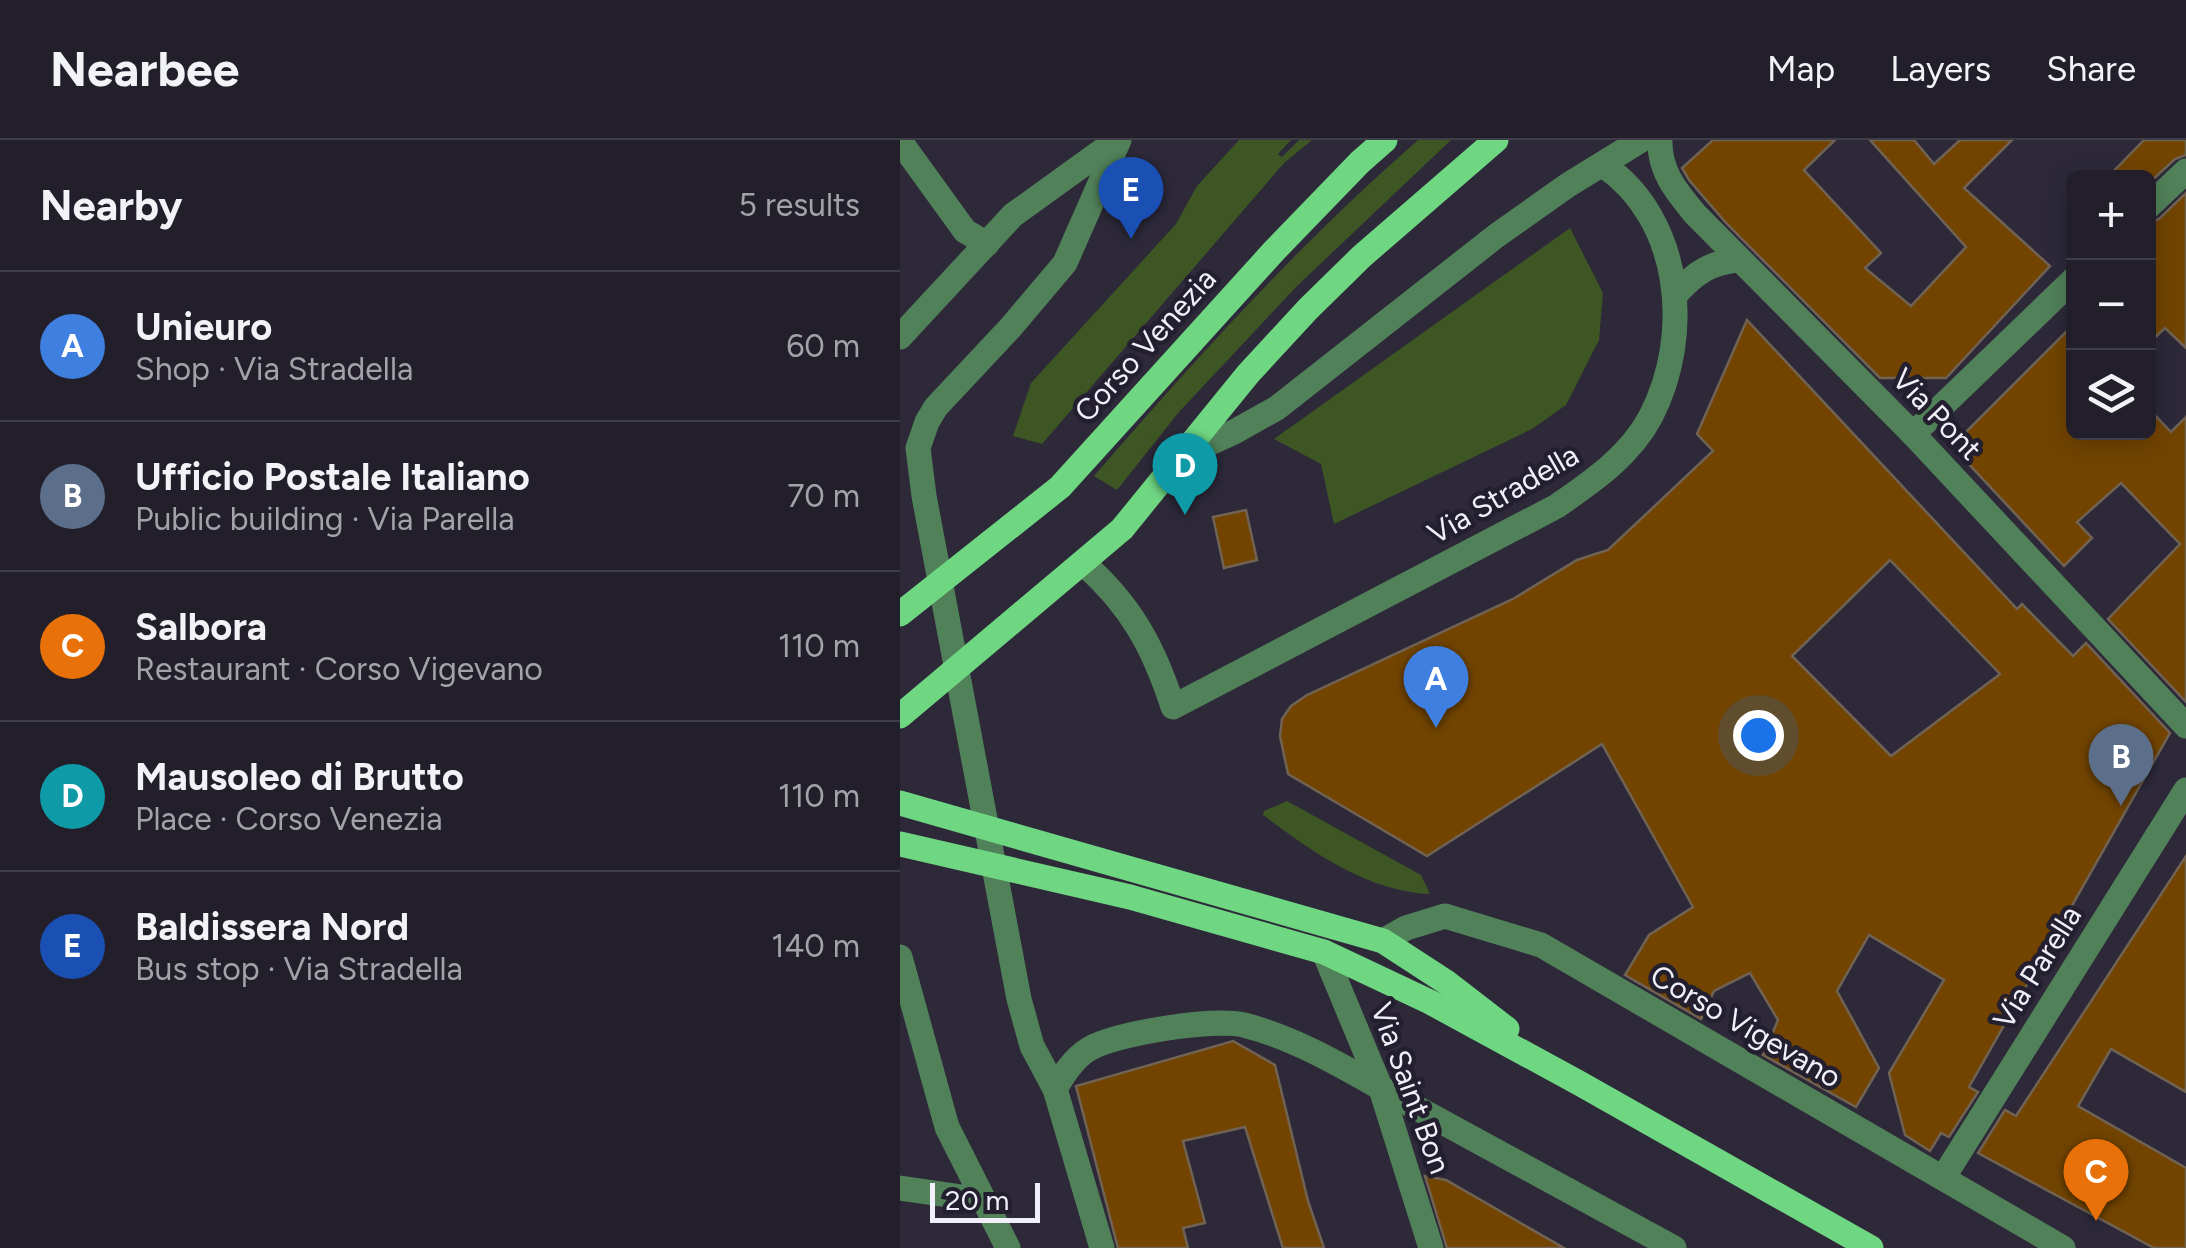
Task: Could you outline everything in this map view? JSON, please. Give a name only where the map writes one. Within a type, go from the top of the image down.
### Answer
[{"type":"main road","name":"Corso Venezia","points":[[900,614],[1060,486],[1273,252],[1385,140]]},
{"type":"main road","points":[[900,716],[1122,530],[1178,457],[1308,309],[1361,257],[1496,140]]},
{"type":"main road","points":[[900,803],[1383,941],[1446,982],[1570,1078]]},
{"type":"main road","points":[[900,844],[1130,896],[1324,952],[1430,1002],[1871,1248]]},
{"type":"street","points":[[900,336],[1013,214],[1118,140]]},
{"type":"street","points":[[1102,1248],[1055,1089],[1027,1031],[956,669],[918,448],[936,407],[1011,328],[1065,263],[1118,140]]},
{"type":"street","points":[[1178,457],[1276,408],[1496,236],[1641,140]]},
{"type":"street","name":"Via Pont","points":[[1660,140],[1660,158],[1674,187],[1695,214],[1913,434],[2186,726]]},
{"type":"street","points":[[905,148],[966,231],[987,244]]},
{"type":"street","name":"Via Stradella","points":[[1083,563],[1134,618],[1158,661],[1173,708],[1557,506],[1603,475],[1650,419],[1663,388],[1671,355],[1676,294],[1668,259],[1644,204],[1626,181],[1603,164]]},
{"type":"street","points":[[2156,199],[2186,171]]},
{"type":"street","points":[[1676,294],[1710,265],[1739,260]]},
{"type":"street","points":[[1913,434],[2066,287]]},
{"type":"street","name":"Via Parella","points":[[1943,1178],[2186,790]]},
{"type":"street","name":"Corso Vigevano","points":[[1383,941],[1406,928],[1445,916],[1541,945],[2064,1248]]},
{"type":"street","name":"Via Saint Bon","points":[[1324,952],[1381,1088],[1431,1248]]},
{"type":"street","points":[[900,957],[912,1043],[947,1128],[1008,1248]]},
{"type":"street","points":[[1055,1089],[1068,1067],[1106,1040],[1211,1022],[1242,1025],[1288,1041],[1381,1088],[1674,1248]]},
{"type":"street","points":[[900,1188],[983,1200]]},
{"type":"green space","points":[[1239,140],[1291,140],[1278,154],[1282,157],[1299,140],[1312,140],[1284,163],[1042,444],[1013,436],[1031,383],[1176,224],[1197,186]]},
{"type":"green space","points":[[1418,140],[1451,140],[1296,287],[1179,412],[1117,490],[1094,476],[1250,302]]},
{"type":"green space","points":[[1570,228],[1603,293],[1599,340],[1566,405],[1532,429],[1334,524],[1321,464],[1274,439]]},
{"type":"green space","points":[[1287,801],[1421,875],[1430,894],[1384,886],[1362,877],[1321,855],[1263,815]]},
{"type":"building","points":[[1713,140],[1835,140],[1804,170],[1881,253],[1865,268],[1911,306],[1966,247],[1870,140],[1914,140],[1934,164],[1960,140],[2012,140],[1964,188],[2050,266],[1946,378],[1880,378],[1727,224],[1689,180],[1682,168]]},
{"type":"building","points":[[2144,140],[2186,140],[2186,155],[2175,159],[2156,177],[2156,170],[2115,170]]},
{"type":"building","points":[[2186,193],[2186,348],[2165,328],[2156,336],[2159,219]]},
{"type":"building","points":[[1747,320],[2017,609],[2022,604],[2073,656],[2086,643],[2170,733],[1969,1087],[1978,1092],[1949,1137],[1941,1133],[1930,1151],[1905,1135],[1889,1073],[1944,980],[1869,935],[1837,991],[1879,1068],[1856,1107],[1763,1055],[1778,1020],[1750,973],[1714,991],[1701,1019],[1625,975],[1649,935],[1693,907],[1602,744],[1427,856],[1288,774],[1280,736],[1282,719],[1291,706],[1513,599],[1577,560],[1608,550],[1713,451],[1697,434]],"holes":[[[1890,560],[2000,674],[1891,756],[1792,656]]]},
{"type":"building","points":[[2066,332],[2066,440],[2156,440],[2156,416],[2171,432],[2186,417],[2186,702],[2108,619],[2180,544],[2121,483],[2077,522],[2092,538],[2064,566],[1952,446]]},
{"type":"building","points":[[1246,510],[1257,560],[1224,568],[1213,517]]},
{"type":"building","points":[[2186,856],[2186,1092],[2111,1049],[2078,1106],[2186,1168],[2186,1248],[2154,1248],[1978,1153],[2005,1110],[2016,1116]]},
{"type":"building","points":[[1233,1041],[1275,1065],[1308,1201],[1324,1248],[1283,1248],[1245,1127],[1183,1141],[1205,1223],[1183,1228],[1188,1248],[1118,1248],[1076,1086]]},
{"type":"building","points":[[1425,1176],[1446,1180],[1564,1248],[1447,1248]]},
{"type":"place","name":"Baldissera Nord","points":[[1131,239]]},
{"type":"place","name":"Mausoleo di Brutto","points":[[1185,515]]},
{"type":"place","name":"Unieuro","points":[[1436,728]]},
{"type":"place","name":"Ufficio Postale Italiano","points":[[2121,806]]},
{"type":"place","name":"Salbora","points":[[2096,1221]]}]
